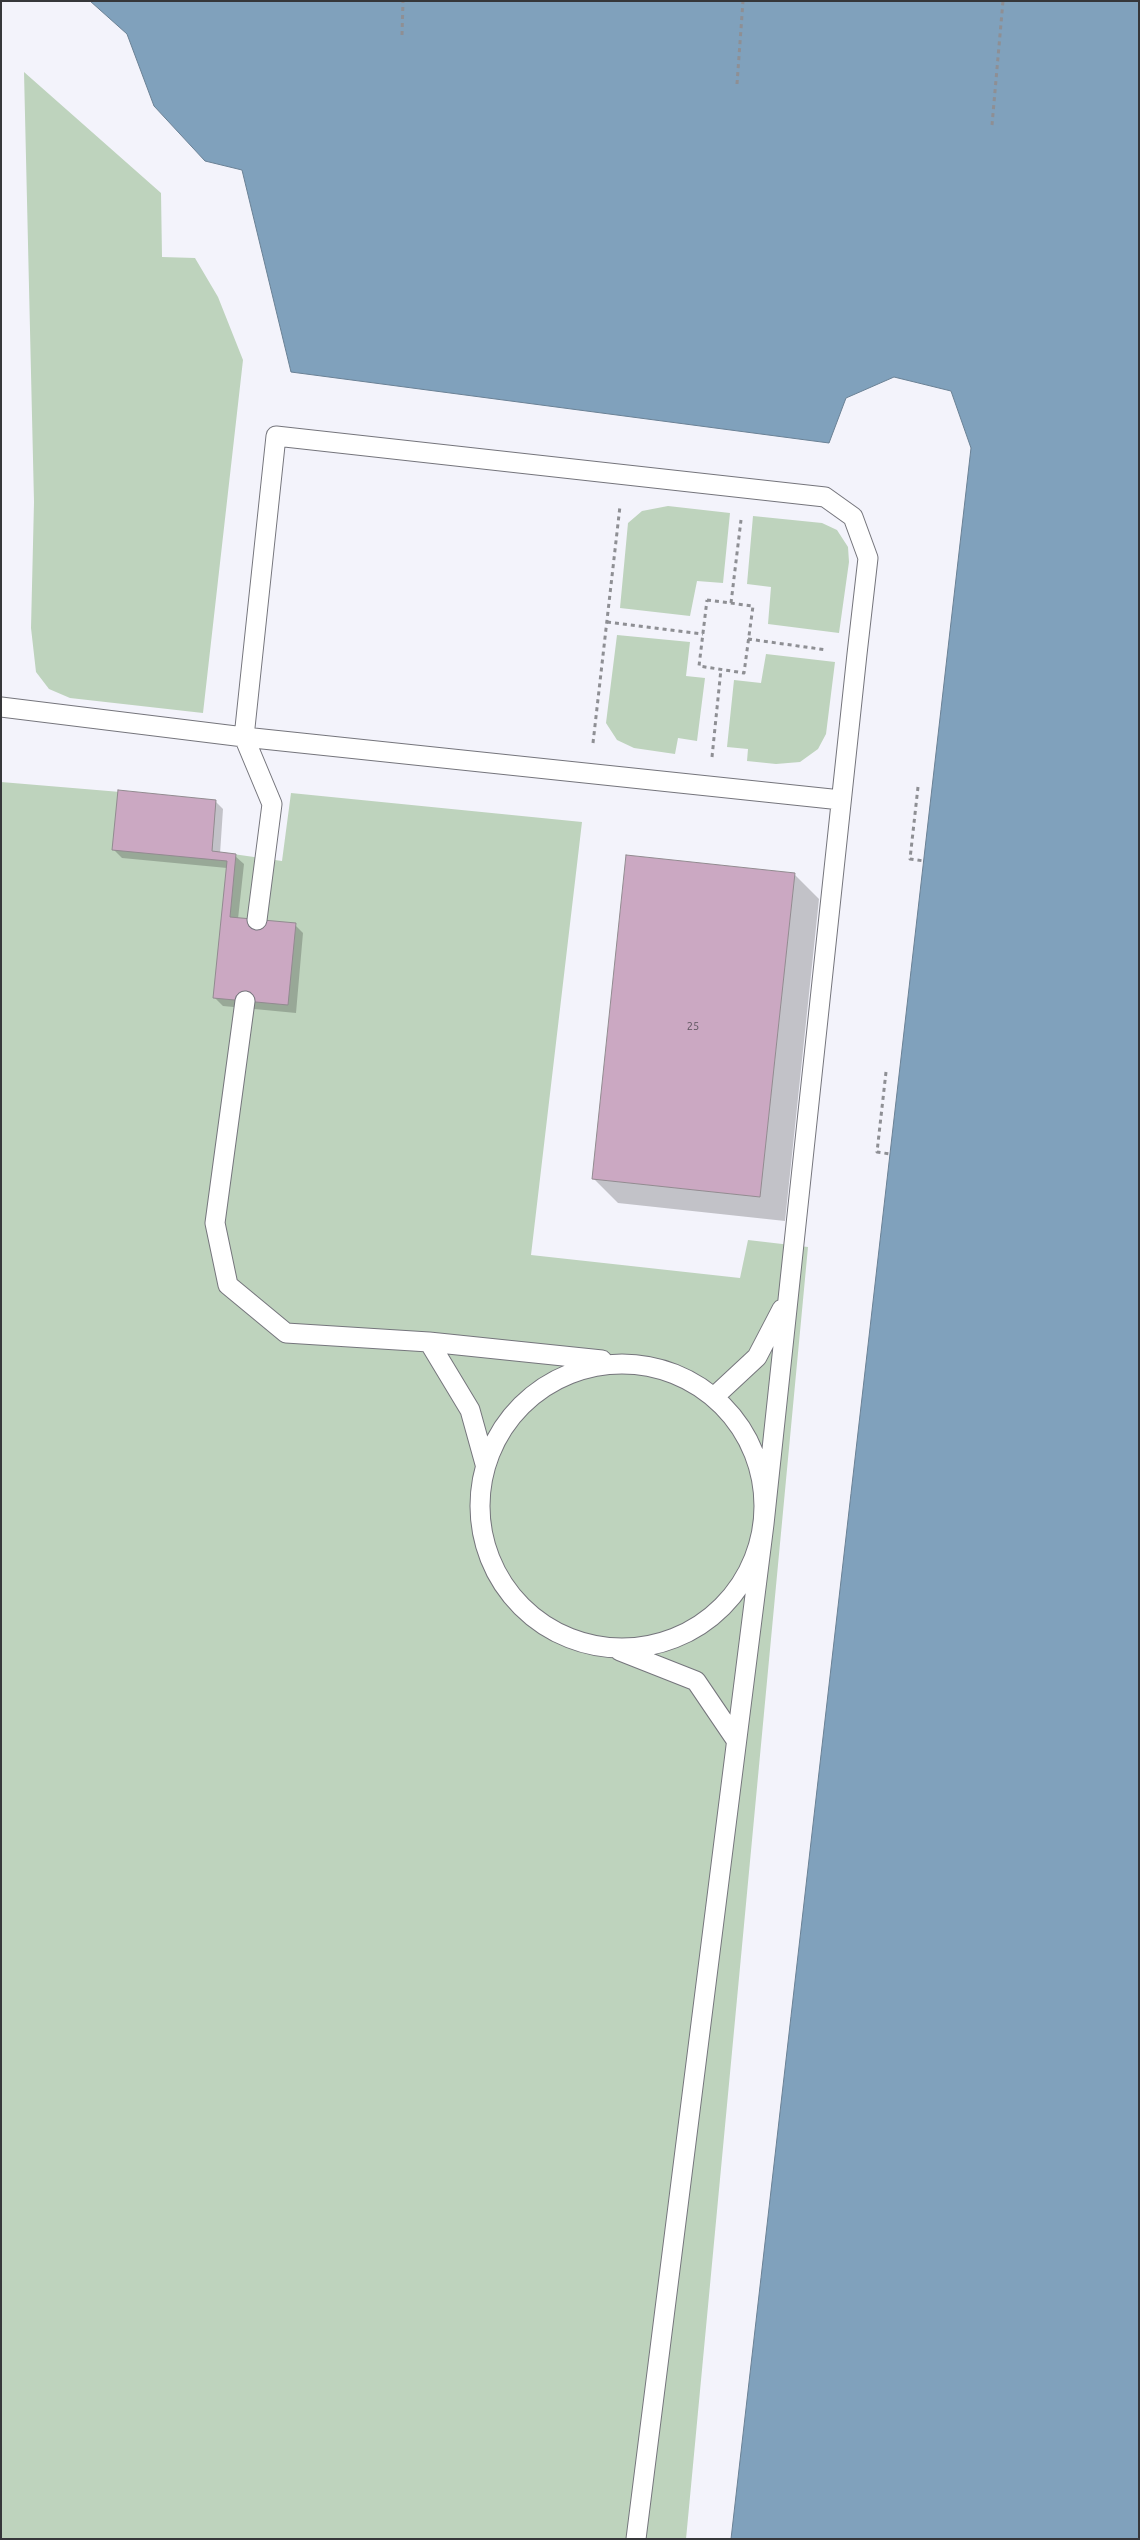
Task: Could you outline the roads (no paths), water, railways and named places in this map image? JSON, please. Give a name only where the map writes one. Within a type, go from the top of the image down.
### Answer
[{"type":"lane","points":[[257,920],[272,804],[244,737],[276,436],[825,496],[852,517],[868,558],[786,1302],[764,1524],[636,2539]]},
{"type":"lane","points":[[1,707],[244,737],[589,775],[841,800]]},
{"type":"lane","points":[[245,1001],[215,1223],[228,1285],[286,1334],[429,1342],[636,1364],[682,1376],[714,1397],[743,1430],[756,1456],[762,1482],[764,1524],[748,1572],[723,1606],[690,1631],[647,1647],[614,1649]]},
{"type":"lane","points":[[714,1397],[757,1356],[786,1302]]},
{"type":"lane","points":[[429,1342],[470,1410],[485,1464]]},
{"type":"lane","points":[[636,1364],[611,1364],[572,1372],[526,1401],[494,1443],[485,1464],[480,1501],[481,1527],[487,1554],[510,1595],[541,1624],[560,1635],[579,1642],[614,1649],[696,1680],[736,1740]]},
{"type":"water","points":[[90,1],[1139,1],[1139,2539],[731,2539],[971,448],[951,391],[894,377],[846,398],[829,443],[291,372],[242,170],[205,161],[154,106],[127,34]]}]
